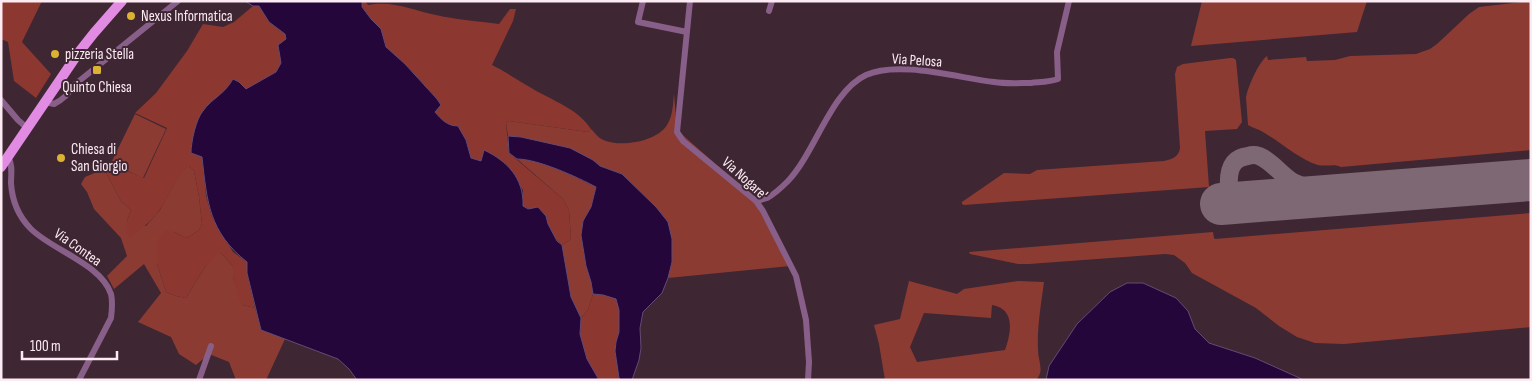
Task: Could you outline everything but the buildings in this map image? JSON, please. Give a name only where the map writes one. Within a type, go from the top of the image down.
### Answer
[{"type":"main road","points":[[6,162],[62,77],[94,33],[122,1]]},
{"type":"street","points":[[45,102],[54,104],[60,101],[73,86],[178,1]]},
{"type":"street","points":[[643,1],[638,22],[687,32]]},
{"type":"street","name":"Via Nogare'","points":[[690,1],[677,132],[683,141],[756,201],[763,211],[796,276],[806,320],[809,362],[808,380]]},
{"type":"street","points":[[769,11],[772,1]]},
{"type":"street","name":"Via Pelosa","points":[[756,201],[767,198],[789,180],[806,156],[843,94],[865,75],[875,71],[892,69],[933,72],[1009,84],[1045,82],[1058,79],[1057,52],[1069,1]]},
{"type":"street","points":[[62,77],[73,86]]},
{"type":"street","points":[[1,100],[27,128]]},
{"type":"street","name":"Via Contea","points":[[6,162],[15,201],[21,216],[31,229],[95,273],[105,283],[111,296],[111,318],[79,380]]},
{"type":"street","points":[[199,380],[210,346]]},
{"type":"shaded area","points":[[1,1],[42,1],[22,42],[51,74],[36,98],[14,81],[8,42],[1,39]]},
{"type":"shaded area","points":[[245,1],[362,1],[362,7],[381,29],[386,47],[405,64],[441,105],[435,112],[442,120],[458,126],[466,140],[471,158],[481,161],[484,150],[500,159],[513,172],[521,187],[523,206],[528,209],[538,207],[546,216],[557,241],[562,245],[571,297],[581,318],[580,334],[587,359],[599,380],[357,380],[338,359],[261,330],[247,273],[247,262],[234,251],[217,227],[208,202],[202,157],[191,153],[194,131],[200,115],[226,89],[233,79],[246,89],[276,72],[281,63],[278,45],[286,39],[285,34],[269,22],[259,6],[253,6]]},
{"type":"shaded area","points":[[362,1],[365,1],[368,5],[386,4],[402,6],[444,17],[499,24],[510,9],[516,9],[513,21],[492,65],[572,110],[591,129],[588,132],[509,121],[506,123],[509,153],[563,199],[569,210],[571,239],[562,245],[551,232],[546,216],[523,206],[523,190],[506,164],[484,151],[481,161],[471,158],[466,140],[434,112],[437,99],[405,64],[386,47],[381,29],[362,6]]},
{"type":"shaded area","points":[[1202,1],[1367,1],[1357,32],[1191,46]]},
{"type":"shaded area","points":[[1531,1],[1531,150],[1341,167],[1336,165],[1318,165],[1304,159],[1263,132],[1248,125],[1247,93],[1258,68],[1267,56],[1268,60],[1306,57],[1307,61],[1335,60],[1350,56],[1416,54],[1430,49],[1437,44],[1479,7]]},
{"type":"shaded area","points":[[253,6],[259,6],[269,22],[285,34],[286,39],[278,46],[281,63],[276,72],[246,89],[233,79],[227,89],[202,112],[202,156],[206,196],[212,217],[233,252],[247,262],[247,273],[255,308],[243,305],[233,277],[233,266],[222,254],[218,253],[205,267],[186,298],[166,292],[157,264],[157,241],[166,230],[187,238],[199,230],[202,224],[194,171],[189,166],[180,176],[156,215],[130,237],[126,233],[127,221],[131,210],[121,201],[103,167],[111,164],[144,178],[167,128],[135,113],[156,93],[187,51],[203,24],[223,27],[234,22]]},
{"type":"shaded area","points":[[1233,58],[1236,60],[1242,122],[1237,129],[1205,131],[1209,187],[962,204],[962,202],[1004,173],[1030,174],[1037,170],[1164,161],[1175,157],[1180,148],[1175,74],[1177,67],[1183,64]]},
{"type":"shaded area","points":[[674,94],[677,130],[753,197],[790,266],[668,278],[672,262],[668,222],[656,207],[622,174],[600,166],[593,160],[521,137],[508,136],[506,123],[509,121],[588,132],[591,129],[601,139],[613,143],[631,143],[648,139],[662,131],[667,125],[672,114]]},
{"type":"shaded area","points":[[135,114],[166,129],[143,178],[111,163]]},
{"type":"shaded area","points":[[508,136],[570,148],[593,160],[600,166],[622,174],[656,207],[668,222],[672,239],[672,262],[662,293],[643,312],[640,328],[641,348],[632,380],[621,380],[619,378],[615,351],[619,332],[619,310],[616,299],[593,294],[586,266],[581,235],[583,221],[591,207],[596,187],[546,165],[517,159],[509,153]]},
{"type":"shaded area","points":[[517,159],[546,165],[596,187],[591,207],[583,221],[581,235],[593,294],[588,310],[581,318],[571,297],[562,245],[571,239],[569,210],[563,199]]},
{"type":"shaded area","points":[[188,165],[194,171],[202,224],[199,230],[187,238],[174,232],[157,264],[166,292],[186,298],[205,267],[217,252],[222,254],[233,266],[233,277],[243,305],[255,308],[261,329],[285,339],[266,380],[236,380],[229,362],[209,354],[196,365],[179,354],[171,337],[138,322],[161,293],[144,264],[114,289],[107,276],[127,256],[121,238],[94,209],[87,192],[81,184],[85,177],[103,167],[121,201],[131,210],[127,221],[146,226],[160,210],[179,175]]},
{"type":"shaded area","points":[[1531,213],[1531,327],[1344,344],[1315,343],[1297,337],[1256,308],[1192,273],[1185,263],[1174,255],[1165,254],[1018,264],[970,254],[969,252],[1213,232],[1215,239]]},
{"type":"shaded area","points":[[909,281],[957,294],[964,289],[1018,281],[1044,282],[1038,333],[1039,377],[1036,380],[885,380],[874,325],[900,319]],"holes":[[[992,305],[1000,307],[1005,311],[1010,323],[1005,350],[917,362],[910,347],[924,313],[991,318]]]},
{"type":"shaded area","points":[[1127,283],[1143,283],[1176,298],[1188,311],[1195,329],[1209,343],[1255,358],[1304,380],[1046,380],[1049,366],[1077,324],[1110,292]]},
{"type":"shaded area","points":[[593,294],[616,298],[619,310],[619,332],[615,351],[621,380],[599,380],[587,359],[580,334],[581,318],[588,310]]},
{"type":"taxiway","points":[[1251,202],[1241,200],[1229,188],[1229,182],[1231,167],[1234,163],[1242,157],[1252,155],[1264,158],[1299,185],[1342,195]]},
{"type":"runway","points":[[1221,204],[1531,180]]},
{"type":"place","name":"Nexus Informatica","points":[[131,16]]},
{"type":"place","name":"pizzeria Stella","points":[[55,54]]},
{"type":"place","name":"Quinto Chiesa","points":[[97,70]]},
{"type":"place","name":"Chiesa di San Giorgio","points":[[61,158]]}]
